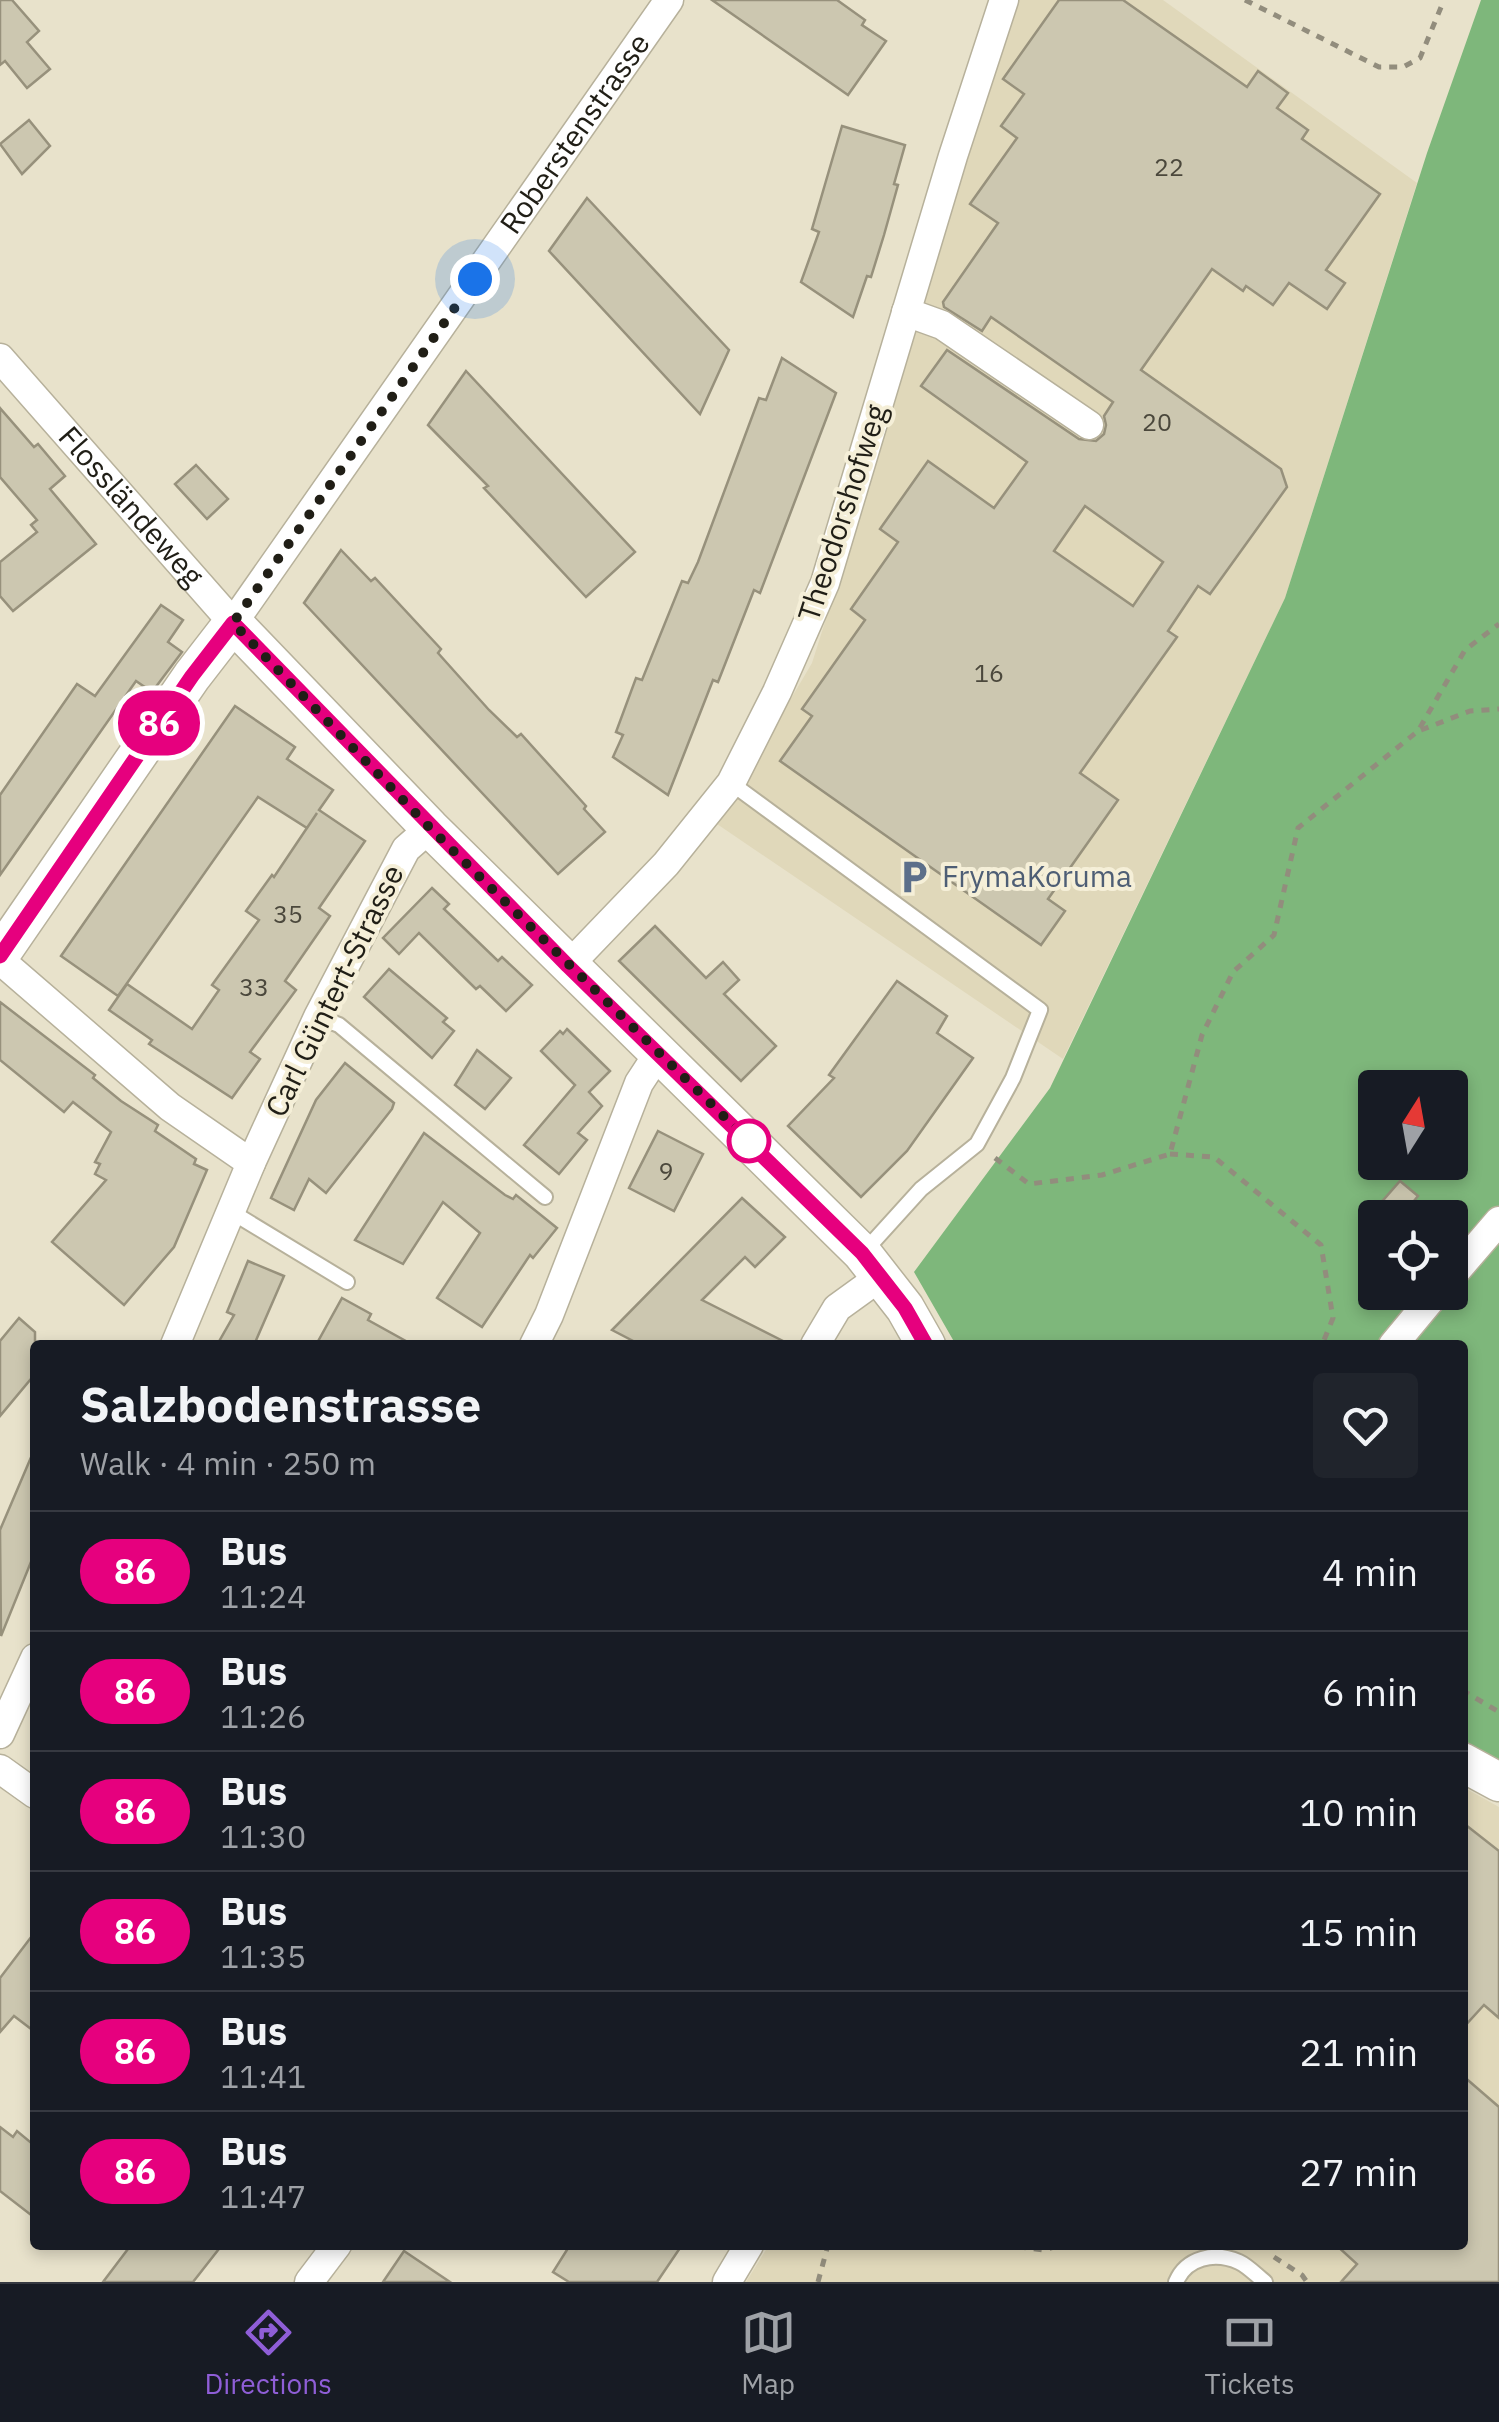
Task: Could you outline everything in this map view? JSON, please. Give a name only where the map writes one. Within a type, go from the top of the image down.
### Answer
[{"type":"street","name":"Roberstenstrasse","points":[[0,958],[192,676],[669,0]]},
{"type":"street","name":"Theodorshofweg","points":[[568,966],[666,864],[732,783],[777,692],[825,583],[1004,0]]},
{"type":"street","points":[[906,312],[942,325],[1089,425]]},
{"type":"street","name":"Flossländeweg","points":[[0,358],[233,623],[430,828],[871,1265],[905,1308],[923,1340]]},
{"type":"street","name":"Carl Güntert-Strasse","points":[[177,1340],[230,1211],[318,1017],[406,849],[430,828]]},
{"type":"street","points":[[0,958],[170,1107],[251,1163]]},
{"type":"street","points":[[536,1340],[640,1082],[658,1054]]},
{"type":"street","points":[[1468,1257],[1499,1221]]},
{"type":"street","points":[[818,1340],[871,1265]]},
{"type":"street","points":[[1398,1340],[1422,1310]]},
{"type":"street","points":[[0,1734],[30,1669]]},
{"type":"street","points":[[1468,1765],[1499,1782]]},
{"type":"street","points":[[0,1769],[30,1790]]},
{"type":"street","points":[[309,2282],[333,2250]]},
{"type":"street","points":[[727,2282],[745,2250]]},
{"type":"lane","points":[[732,783],[1040,1010],[1014,1078],[977,1144],[921,1190],[871,1265]]},
{"type":"lane","points":[[318,1017],[339,1025],[545,1197]]},
{"type":"lane","points":[[230,1211],[347,1282]]},
{"type":"lane","points":[[1176,2282],[1182,2268],[1202,2257],[1238,2261],[1265,2282]]},
{"type":"path","points":[[1245,0],[1379,67],[1403,67],[1420,58],[1444,0]]},
{"type":"path","points":[[1418,730],[1465,650],[1499,624]]},
{"type":"path","points":[[1170,1154],[1202,1035],[1234,972],[1274,935],[1298,828],[1418,730],[1470,711],[1499,710]]},
{"type":"path","points":[[977,1144],[1029,1184],[1102,1175],[1170,1154],[1214,1157],[1321,1245],[1333,1318],[1324,1340]]},
{"type":"path","points":[[1468,1694],[1499,1712]]},
{"type":"path","points":[[818,2282],[827,2250]]},
{"type":"path","points":[[1271,2255],[1307,2282]]},
{"type":"shaded area","points":[[1016,0],[1163,0],[1417,183],[1285,598],[1063,1059],[717,824],[812,663],[871,477],[936,211]]},
{"type":"shaded area","points":[[1468,1790],[1499,1807],[1499,2282],[746,2282],[766,2250],[1468,2250]]},
{"type":"green space","points":[[1481,0],[1499,0],[1499,1764],[1468,1746],[1468,1340],[953,1340],[914,1272],[1050,1088],[1285,598],[1427,153]]},
{"type":"building","points":[[0,0],[12,0],[39,31],[27,42],[50,69],[27,88],[5,61],[0,65]]},
{"type":"building","points":[[712,0],[837,0],[865,20],[862,25],[886,41],[848,95]]},
{"type":"building","points":[[1059,0],[1123,0],[1247,87],[1258,71],[1288,93],[1277,108],[1308,130],[1302,139],[1380,194],[1326,270],[1345,283],[1327,309],[1289,283],[1273,305],[1246,286],[1243,291],[1212,269],[1141,370],[1281,469],[1287,487],[1210,594],[1198,586],[1168,631],[1177,637],[1080,773],[1118,800],[1048,899],[1065,911],[1041,945],[780,761],[812,716],[802,709],[865,620],[851,609],[898,542],[880,529],[928,461],[994,508],[1027,462],[921,386],[947,350],[1079,439],[1096,441],[1104,434],[1104,416],[1113,402],[991,317],[982,331],[944,307],[943,302],[998,223],[970,204],[1017,138],[1001,126],[1024,94],[1003,79]],"holes":[[[1085,506],[1163,562],[1133,606],[1054,551]]]},
{"type":"building","points":[[29,120],[50,146],[22,174],[0,144]]},
{"type":"building","points":[[842,126],[905,145],[884,235],[853,317],[801,282],[819,232],[812,229]]},
{"type":"building","points":[[587,198],[729,350],[700,414],[549,251]]},
{"type":"building","points":[[782,358],[836,393],[760,593],[754,590],[718,682],[713,680],[668,795],[613,757],[623,735],[616,732],[636,678],[642,680],[682,581],[688,583],[698,562],[759,398],[766,400]]},
{"type":"building","points":[[466,371],[635,552],[586,597],[428,425]]},
{"type":"building","points":[[0,408],[65,476],[50,489],[96,544],[13,611],[0,596],[0,562],[37,532],[31,525],[37,520],[0,477]]},
{"type":"building","points":[[196,465],[228,499],[207,519],[175,484]]},
{"type":"building","points":[[341,550],[371,581],[375,578],[441,649],[438,653],[489,710],[517,737],[521,734],[605,832],[558,874],[304,603]]},
{"type":"building","points":[[161,605],[183,620],[168,642],[182,652],[152,692],[136,681],[0,875],[0,795],[77,684],[95,696]]},
{"type":"building","points":[[235,706],[295,747],[287,759],[333,790],[319,810],[365,841],[319,908],[330,916],[285,981],[296,990],[250,1052],[260,1059],[232,1098],[149,1044],[152,1040],[109,1010],[127,984],[192,1029],[219,990],[212,985],[259,920],[246,911],[307,828],[258,797],[118,996],[61,956]]},
{"type":"building","points":[[432,888],[449,904],[444,909],[498,961],[502,957],[532,985],[506,1011],[480,986],[476,989],[419,933],[399,954],[383,938]]},
{"type":"building","points":[[655,926],[706,978],[723,962],[739,980],[724,994],[776,1046],[741,1081],[619,961]]},
{"type":"building","points":[[389,969],[447,1018],[443,1022],[454,1031],[432,1058],[364,997]]},
{"type":"building","points":[[897,981],[947,1016],[937,1033],[973,1058],[907,1151],[861,1197],[788,1126],[834,1078],[829,1075]]},
{"type":"building","points":[[0,1002],[95,1075],[93,1078],[121,1101],[158,1125],[155,1131],[207,1170],[174,1247],[124,1305],[52,1242],[106,1180],[95,1174],[100,1164],[95,1162],[111,1132],[73,1102],[64,1112],[0,1060]]},
{"type":"building","points":[[567,1029],[610,1071],[589,1092],[602,1106],[578,1133],[587,1140],[559,1174],[524,1145],[575,1085],[541,1051]]},
{"type":"building","points":[[477,1050],[511,1078],[485,1109],[455,1085]]},
{"type":"building","points":[[345,1063],[394,1103],[392,1109],[326,1193],[309,1179],[294,1210],[271,1198],[316,1100]]},
{"type":"building","points":[[658,1131],[703,1154],[674,1211],[629,1188]]},
{"type":"building","points":[[424,1133],[505,1195],[513,1199],[516,1195],[557,1228],[533,1258],[530,1255],[482,1327],[437,1298],[480,1233],[443,1202],[403,1264],[355,1240]]},
{"type":"building","points":[[1400,1181],[1418,1196],[1415,1200],[1383,1200]]},
{"type":"building","points":[[742,1198],[785,1237],[755,1267],[745,1257],[702,1300],[781,1340],[631,1340],[612,1330]]},
{"type":"building","points":[[248,1261],[284,1276],[256,1340],[220,1340],[234,1315],[227,1312]]},
{"type":"building","points":[[342,1298],[371,1314],[368,1320],[404,1340],[319,1340]]},
{"type":"building","points":[[19,1318],[35,1332],[35,1340],[30,1340],[30,1380],[0,1416],[0,1341]]},
{"type":"building","points":[[30,1460],[30,1564],[1,1636],[0,1530]]},
{"type":"building","points":[[1468,1827],[1499,1851],[1499,2018],[1484,2005],[1468,2022]]},
{"type":"building","points":[[30,1939],[30,2028],[14,2016],[0,2032],[0,1978]]},
{"type":"building","points":[[1468,2080],[1499,2107],[1499,2282],[1341,2282],[1357,2264],[1342,2250],[1468,2250]]},
{"type":"building","points":[[0,2127],[13,2137],[17,2131],[30,2142],[30,2214],[0,2191]]},
{"type":"building","points":[[127,2250],[218,2250],[193,2282],[103,2282]]},
{"type":"building","points":[[567,2250],[679,2250],[657,2282],[569,2282],[553,2272]]},
{"type":"building","points":[[404,2251],[450,2282],[383,2282]]},
{"type":"bus line","name":"86","points":[[0,956],[192,676],[233,623],[430,828],[862,1253],[905,1308],[923,1340]]},
{"type":"place","name":"FrymaKoruma","points":[[914,877]]},
{"type":"route","points":[[475,279],[233,623],[430,828],[749,1141]]}]
